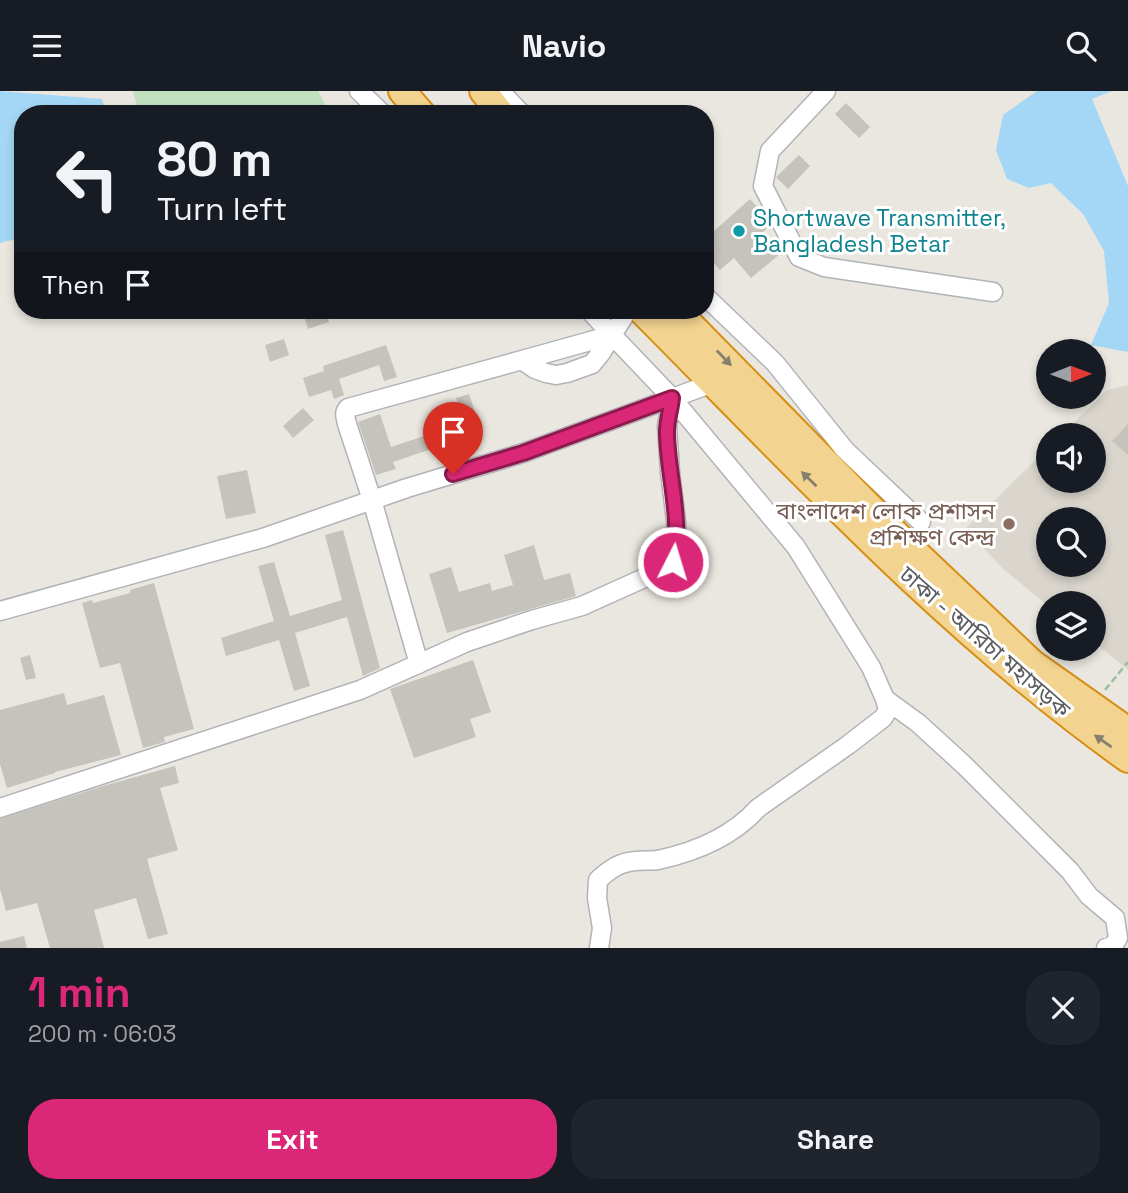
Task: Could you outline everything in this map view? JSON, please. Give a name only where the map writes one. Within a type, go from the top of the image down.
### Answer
[{"type":"highway","points":[[402,91],[414,105]]},
{"type":"highway","points":[[483,91],[494,105]]},
{"type":"highway","name":"ঢাকা - আরিচা মহাসড়ক","points":[[650,319],[945,611],[1077,723],[1128,759]]},
{"type":"highway","name":"ঢাকা - আরিচা মহাসড়ক","points":[[685,319],[932,568],[1032,663],[1128,731]]},
{"type":"street","points":[[359,91],[374,105]]},
{"type":"street","points":[[500,91],[513,105]]},
{"type":"street","points":[[826,91],[770,151],[763,186],[799,257],[824,267],[993,292]]},
{"type":"street","points":[[714,305],[775,363],[845,450],[921,522]]},
{"type":"street","points":[[597,319],[672,398],[796,547],[871,667],[888,710],[848,745],[758,808],[748,820],[728,834],[697,848],[656,860],[613,866],[598,880],[597,898],[602,928],[599,948]]},
{"type":"street","points":[[522,360],[535,369],[556,375],[592,364],[622,319]]},
{"type":"street","points":[[419,664],[372,500],[347,424],[345,415],[348,408],[612,335]]},
{"type":"street","points":[[0,611],[263,538],[372,500],[523,453],[713,383]]},
{"type":"street","points":[[0,808],[360,690],[467,642],[532,620],[582,607],[662,571],[673,562],[677,546],[667,426],[672,398]]},
{"type":"street","points":[[885,699],[918,723],[964,765],[1070,871],[1088,896],[1115,918],[1118,938],[1113,946],[1106,948]]},
{"type":"path","points":[[1092,706],[1128,662]]},
{"type":"shaded area","name":"বাংলাদেশ লোক প্রশাসন প্রশিক্ষণ কেন্দ্র","points":[[1128,385],[1128,670],[1106,652],[1106,591],[1036,591],[1036,596],[1001,567],[966,528],[1036,460],[1036,493],[1106,493],[1106,423],[1073,423],[1088,409],[1106,409],[1106,391]]},
{"type":"green space","points":[[133,91],[318,91],[325,105],[137,105]]},
{"type":"water","points":[[0,91],[102,99],[104,105],[14,105],[14,239],[0,243]]},
{"type":"water","points":[[1037,91],[1112,91],[1092,99],[1128,186],[1128,352],[1106,348],[1106,339],[1094,339],[1109,303],[1104,251],[1083,214],[1051,183],[1029,188],[1007,179],[996,150],[1003,115]]},
{"type":"building","points":[[846,103],[870,127],[859,138],[835,114]]},
{"type":"building","points":[[799,155],[810,166],[788,189],[776,177]]},
{"type":"building","name":"Shortwave Transmitter, Bangladesh Betar","points":[[750,199],[766,217],[770,225],[763,232],[780,254],[751,278],[734,258],[720,270],[714,263],[714,231]]},
{"type":"building","points":[[305,319],[328,319],[329,322],[308,329]]},
{"type":"building","points":[[284,339],[289,355],[270,362],[265,345]]},
{"type":"building","points":[[386,345],[397,377],[384,381],[379,365],[339,379],[344,395],[334,399],[331,390],[309,397],[303,378],[324,371],[323,366]]},
{"type":"building","points":[[469,394],[477,418],[464,422],[456,398]]},
{"type":"building","points":[[303,408],[314,420],[293,438],[283,426]]},
{"type":"building","points":[[380,414],[391,447],[433,433],[437,447],[393,462],[396,469],[376,475],[358,422]]},
{"type":"building","points":[[1128,424],[1128,455],[1112,441]]},
{"type":"building","points":[[247,470],[256,513],[226,519],[217,476]]},
{"type":"building","points":[[343,530],[380,668],[363,676],[347,617],[295,633],[310,686],[294,691],[279,640],[226,656],[221,638],[274,621],[258,566],[274,562],[290,616],[342,600],[325,535]]},
{"type":"building","points":[[534,545],[544,580],[570,573],[576,596],[447,633],[429,574],[451,567],[459,592],[490,583],[492,591],[513,585],[504,555]]},
{"type":"building","points":[[154,583],[194,729],[164,737],[165,742],[143,748],[120,663],[100,668],[82,603],[92,600],[93,603],[130,593],[130,590]]},
{"type":"building","points":[[30,655],[36,678],[26,680],[20,658]]},
{"type":"building","points":[[473,660],[491,712],[470,719],[476,737],[414,758],[390,689]]},
{"type":"building","points":[[64,693],[67,705],[104,695],[121,755],[7,788],[0,764],[0,710]]},
{"type":"building","points":[[175,766],[179,783],[160,788],[178,850],[147,859],[168,934],[148,939],[136,898],[94,910],[104,948],[50,948],[37,903],[6,911],[0,889],[0,819]]},
{"type":"building","points":[[24,936],[27,948],[0,948],[0,942]]},
{"type":"place","name":"Shortwave Transmitter, Bangladesh Betar","points":[[739,231]]},
{"type":"place","name":"বাংলাদেশ লোক প্রশাসন প্রশিক্ষণ কেন্দ্র","points":[[1009,524]]},
{"type":"route","points":[[453,474],[523,453],[672,398],[667,426],[676,521],[677,546],[673,562]]}]
